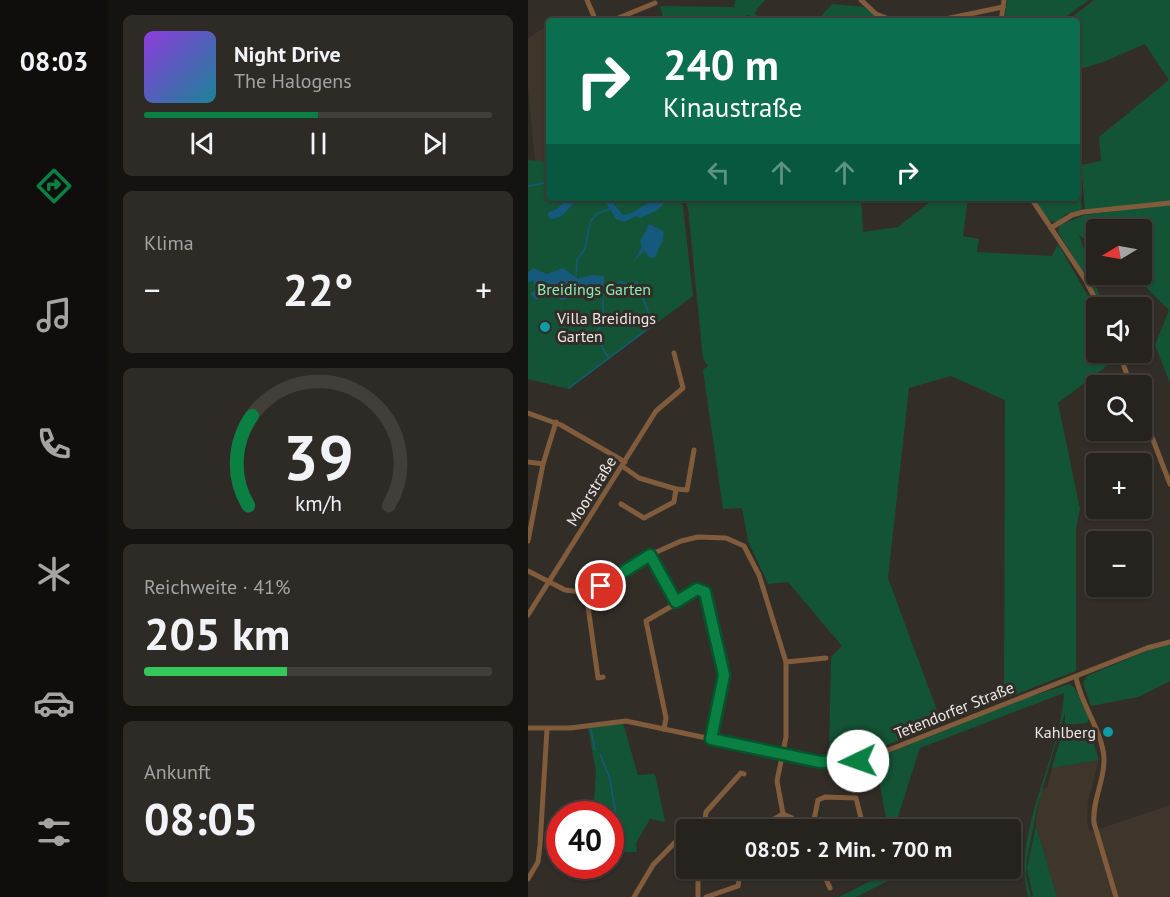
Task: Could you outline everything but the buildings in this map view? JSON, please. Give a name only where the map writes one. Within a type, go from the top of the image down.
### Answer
[{"type":"street","points":[[587,0],[595,18]]},
{"type":"street","points":[[861,0],[876,14],[886,18]]},
{"type":"street","points":[[618,18],[655,3]]},
{"type":"street","points":[[947,18],[1004,3],[1002,18]]},
{"type":"street","points":[[1033,201],[1085,279],[1094,297]]},
{"type":"street","points":[[1051,228],[1064,219],[1083,212],[1170,203]]},
{"type":"street","name":"Moorstraße","points":[[528,615],[656,411],[683,388],[674,353]]},
{"type":"street","points":[[528,413],[556,422],[624,464],[639,478],[676,489],[687,490],[694,450]]},
{"type":"street","points":[[528,541],[543,464],[556,422]]},
{"type":"street","points":[[1152,437],[1170,484]]},
{"type":"street","points":[[528,462],[543,464]]},
{"type":"street","points":[[621,504],[644,518],[674,502],[676,489]]},
{"type":"street","points":[[528,571],[569,591],[586,592],[608,582],[650,555],[681,541],[705,537],[737,541],[749,555],[759,575],[786,662],[786,737],[777,784],[783,814]]},
{"type":"street","points":[[650,555],[676,602]]},
{"type":"street","points":[[664,729],[666,718],[645,624],[648,618],[701,589],[705,592],[724,675],[711,739]]},
{"type":"street","points":[[586,592],[598,678],[603,677]]},
{"type":"street","name":"Tetendorfer Straße","points":[[528,728],[547,729],[620,721],[828,763],[858,761],[1076,678],[1147,648],[1170,642]]},
{"type":"street","points":[[786,662],[826,658]]},
{"type":"street","points":[[1076,678],[1103,752],[1103,767],[1093,811],[1094,823],[1116,897]]},
{"type":"street","points":[[528,879],[538,862],[547,729]]},
{"type":"street","points":[[706,819],[709,808],[741,773],[744,774]]},
{"type":"street","points":[[814,819],[818,800],[825,797],[856,798],[861,819]]},
{"type":"street","points":[[774,819],[783,814]]},
{"type":"street","points":[[783,814],[793,819]]},
{"type":"street","points":[[634,897],[653,865],[676,841]]},
{"type":"street","points":[[698,879],[698,897]]},
{"type":"street","points":[[706,897],[738,886],[739,879]]},
{"type":"street","points":[[826,879],[830,888]]},
{"type":"shaded area","points":[[546,27],[546,162],[535,161],[528,89],[528,38]]},
{"type":"shaded area","points":[[1099,760],[1088,801],[1087,821],[1090,832],[1170,805],[1170,897],[1057,897],[1035,822],[1042,789],[1047,788],[1052,768]]},
{"type":"green space","points":[[735,0],[765,0],[754,13],[761,18],[752,18],[748,15],[742,18],[663,18],[660,6],[734,7]]},
{"type":"green space","points":[[1007,0],[1089,0],[1064,18],[1004,18]]},
{"type":"green space","points":[[1094,0],[1170,0],[1170,383],[1155,345],[1169,310],[1144,285],[1152,285],[1152,219],[1086,219],[1086,240],[1079,235],[1086,256],[1086,277],[1058,232],[1060,225],[1084,215],[1117,211],[1085,210],[1081,165],[1101,161],[1099,137],[1169,80],[1145,44],[1080,69],[1080,18],[1071,18]]},
{"type":"green space","points":[[832,4],[864,7],[880,18],[820,18]]},
{"type":"green space","name":"Breidings Garten","points":[[528,160],[546,162],[546,201],[680,201],[683,207],[693,296],[569,389],[528,379]]},
{"type":"green space","points":[[1080,191],[1082,209],[1066,214],[1057,222],[1049,221],[1035,201],[1080,201]]},
{"type":"green space","points":[[684,201],[861,201],[863,232],[898,227],[931,201],[968,201],[963,236],[979,239],[977,252],[1052,256],[1058,244],[1089,297],[1086,297],[1086,363],[1111,363],[1095,375],[1086,375],[1086,382],[1058,403],[1080,509],[1076,528],[1076,671],[1004,699],[1005,400],[951,376],[909,388],[888,578],[942,724],[852,758],[829,758],[831,657],[842,646],[788,582],[768,584],[748,541],[742,508],[723,509],[703,370],[708,366],[703,359],[688,208]]},
{"type":"green space","points":[[1091,285],[1096,285],[1098,297]]},
{"type":"green space","points":[[1170,644],[1170,681],[1138,697],[1091,706],[1083,683],[1087,676],[1149,650]]},
{"type":"green space","points":[[1069,684],[1075,688],[1089,719],[1087,723],[1065,725],[1065,712],[1037,808],[1027,859],[1026,876],[1031,897],[1028,897],[1025,872],[1026,847],[1038,795],[1055,743],[1064,693],[920,748],[897,819],[886,819],[875,758],[1029,697]]},
{"type":"green space","points":[[623,723],[638,775],[655,774],[665,822],[650,819],[636,843],[637,852],[624,852],[624,801],[594,801],[596,772],[588,727]]},
{"type":"green space","points":[[1088,727],[1099,760],[1052,768],[1063,729]]},
{"type":"green space","points":[[1036,826],[1057,897],[1033,897],[1027,868]]},
{"type":"green space","points":[[874,879],[892,879],[856,897],[839,897]]},
{"type":"water","points":[[605,201],[611,201],[623,215],[634,212],[652,201],[660,201],[647,211],[624,222],[616,219]]},
{"type":"water","points":[[649,224],[663,231],[663,238],[656,257],[650,258],[644,250],[633,263],[642,247],[640,242]]},
{"type":"water","points":[[533,268],[547,274],[563,268],[578,279],[592,275],[604,276],[604,291],[561,300],[550,291],[536,300],[531,294],[536,289],[533,280],[528,283],[528,273]]},
{"type":"waterway","points":[[528,186],[546,183]]},
{"type":"waterway","points":[[552,215],[560,212],[570,201]]},
{"type":"waterway","points":[[640,214],[655,207],[660,201]]},
{"type":"waterway","points":[[591,221],[596,214],[610,209]]},
{"type":"waterway","points":[[576,275],[577,260],[585,249],[589,229]]},
{"type":"waterway","points":[[569,388],[653,325],[637,282],[628,285],[622,282],[610,283]]},
{"type":"waterway","points":[[603,299],[603,321],[595,335],[608,357]]},
{"type":"waterway","points":[[591,730],[595,750]]},
{"type":"waterway","points":[[600,754],[610,779],[614,801]]},
{"type":"place","name":"Villa Breidings Garten","points":[[545,327]]},
{"type":"place","name":"Kahlberg","points":[[1108,732]]},
{"type":"route","points":[[601,586],[650,555],[676,602],[697,589],[704,590],[724,669],[724,681],[711,739],[820,762],[858,761]]}]
